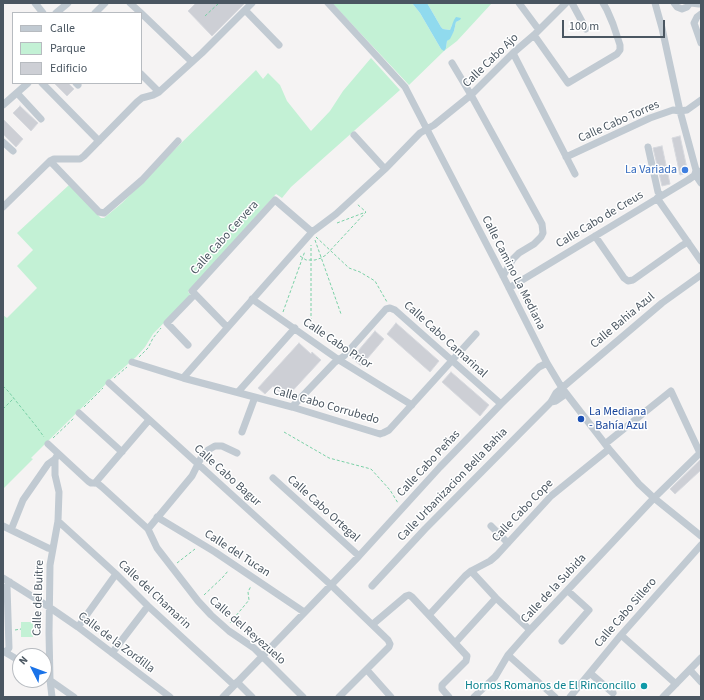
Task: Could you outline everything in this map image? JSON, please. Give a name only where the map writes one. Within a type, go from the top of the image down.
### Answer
[{"type":"street","points":[[35,3],[42,12]]},
{"type":"street","points":[[96,12],[105,3]]},
{"type":"street","points":[[130,3],[140,12]]},
{"type":"street","points":[[3,207],[50,161],[54,159],[80,159],[142,98],[159,92],[252,3]]},
{"type":"street","name":"Calle Camino La Mediana","points":[[328,3],[405,87],[547,363],[566,394],[607,447],[634,478],[654,498],[701,536]]},
{"type":"street","points":[[519,3],[568,83],[616,54],[620,50],[620,45],[613,24],[603,3]]},
{"type":"street","name":"Calle Cabo Ajo","points":[[426,129],[434,125],[471,95],[566,3]]},
{"type":"street","points":[[572,3],[586,29]]},
{"type":"street","points":[[655,3],[680,111],[701,183]]},
{"type":"street","points":[[674,3],[677,8],[682,9],[691,3],[701,4]]},
{"type":"street","points":[[57,12],[68,4]]},
{"type":"street","points":[[246,10],[279,44]]},
{"type":"street","points":[[142,14],[192,62]]},
{"type":"street","points":[[701,14],[697,17],[694,23],[701,43]]},
{"type":"street","points":[[513,53],[575,174]]},
{"type":"street","points":[[452,63],[540,220],[543,228],[541,237],[512,260],[503,276]]},
{"type":"street","points":[[142,75],[159,92]]},
{"type":"street","points":[[3,105],[27,84]]},
{"type":"street","points":[[43,84],[99,141]]},
{"type":"street","points":[[17,93],[41,119]]},
{"type":"street","name":"Calle Cabo Torres","points":[[566,157],[650,118],[673,110],[687,110],[701,100]]},
{"type":"street","points":[[182,378],[312,232],[336,214],[420,133],[426,129]]},
{"type":"street","points":[[354,135],[385,168]]},
{"type":"street","points":[[50,161],[99,212],[102,213],[142,180],[178,141]]},
{"type":"street","points":[[3,142],[13,151]]},
{"type":"street","points":[[648,148],[659,197],[701,261]]},
{"type":"street","name":"Calle Cabo de Creus","points":[[509,288],[698,172]]},
{"type":"street","name":"Calle Cabo Cervera","points":[[188,345],[167,323],[275,200],[312,232]]},
{"type":"street","points":[[594,236],[624,278],[628,281],[633,280],[680,246],[688,242]]},
{"type":"street","name":"Calle Bahia Azul","points":[[562,387],[662,303],[701,275]]},
{"type":"street","points":[[193,292],[227,327]]},
{"type":"street","name":"Calle Cabo Prior","points":[[252,299],[339,360],[412,405]]},
{"type":"street","name":"Calle Cabo Camarinal","points":[[292,407],[334,363],[344,356],[386,309],[390,308],[395,310],[501,404]]},
{"type":"street","points":[[238,392],[294,328]]},
{"type":"street","name":"Calle Cabo Corrubedo","points":[[132,362],[182,378],[292,407],[380,434],[389,430],[476,334]]},
{"type":"street","name":"Calle Cabo Peñas","points":[[223,697],[359,556],[440,466],[539,367],[547,363]]},
{"type":"street","name":"Calle Cabo Bagur","points":[[109,383],[331,585],[388,640],[390,646],[367,670]]},
{"type":"street","name":"Calle Urbanizacion Bella Bahia","points":[[372,586],[426,529],[552,402],[556,392],[562,387]]},
{"type":"street","name":"Calle Cabo Cope","points":[[429,615],[471,571],[490,561],[497,555],[551,496],[671,391],[701,452]]},
{"type":"street","name":"Calle Urbanizacion Bella Bahia","points":[[552,402],[566,394]]},
{"type":"street","points":[[242,432],[255,397]]},
{"type":"street","points":[[79,413],[122,452]]},
{"type":"street","points":[[95,483],[149,420]]},
{"type":"street","name":"Calle del Reyezuelo","points":[[48,444],[56,457],[88,481],[102,487],[148,529],[157,548],[210,615],[254,648],[303,697]]},
{"type":"street","points":[[148,529],[192,476],[201,458],[208,450],[215,446],[222,446],[237,453]]},
{"type":"street","name":"Calle de la Subida","points":[[474,697],[495,677],[508,655],[530,630],[654,498],[701,452]]},
{"type":"street","points":[[11,530],[23,500],[48,464],[56,457]]},
{"type":"street","name":"Calle del Buitre","points":[[48,648],[50,565],[58,521],[59,492],[55,475],[56,457]]},
{"type":"street","name":"Calle Cabo Ortegal","points":[[273,478],[359,556]]},
{"type":"street","name":"Calle del Tucan","points":[[157,517],[233,564],[304,612]]},
{"type":"street","name":"Calle del Chamarin","points":[[58,521],[116,574],[148,606],[252,697]]},
{"type":"street","points":[[3,526],[52,549]]},
{"type":"street","points":[[491,526],[508,543]]},
{"type":"street","name":"Calle Cabo Sillero","points":[[570,697],[621,635],[701,545]]},
{"type":"street","points":[[471,571],[496,598],[530,630]]},
{"type":"street","points":[[78,627],[116,574]]},
{"type":"street","name":"Calle de la Zordilla","points":[[3,578],[78,627],[170,697]]},
{"type":"street","points":[[5,651],[9,648],[7,586],[10,582]]},
{"type":"street","points":[[562,641],[589,610],[568,591]]},
{"type":"street","points":[[373,624],[403,599],[409,595],[412,597],[467,654],[467,659],[442,686],[442,689],[449,697]]},
{"type":"street","points":[[455,643],[496,598]]},
{"type":"street","points":[[112,654],[148,606]]},
{"type":"street","points":[[621,635],[676,684]]},
{"type":"street","points":[[508,655],[555,697]]},
{"type":"street","points":[[663,697],[701,658]]},
{"type":"street","points":[[339,697],[367,670],[391,697]]},
{"type":"street","points":[[690,670],[701,682]]},
{"type":"street","points":[[590,673],[613,693]]},
{"type":"street","points":[[52,682],[74,697]]},
{"type":"path","points":[[205,16],[219,3]]},
{"type":"path","points":[[352,199],[366,212]]},
{"type":"path","points":[[332,224],[366,212]]},
{"type":"path","points":[[295,251],[306,260],[321,258],[331,250],[366,212]]},
{"type":"path","points":[[312,232],[349,268],[360,272],[375,281],[390,308]]},
{"type":"path","points":[[312,232],[341,314]]},
{"type":"path","points":[[311,246],[311,340]]},
{"type":"path","points":[[281,319],[305,252]]},
{"type":"path","points":[[3,386],[36,426],[48,444]]},
{"type":"path","points":[[3,409],[14,398]]},
{"type":"path","points":[[284,432],[329,458],[371,469],[390,490],[402,508]]},
{"type":"path","points":[[171,567],[202,544]]},
{"type":"path","points":[[198,601],[223,577],[233,564]]},
{"type":"path","points":[[226,628],[250,600],[248,592],[256,579]]},
{"type":"path","points":[[32,634],[49,633]]},
{"type":"green space","points":[[332,3],[412,3],[420,13],[441,49],[446,48],[447,41],[454,31],[456,22],[460,20],[460,18],[452,25],[450,30],[443,29],[427,3],[492,3],[457,41],[444,51],[409,85]]},
{"type":"green space","points":[[371,58],[400,90],[291,187],[282,198],[276,194],[188,292],[191,295],[153,334],[145,347],[136,357],[112,378],[47,442],[31,458],[33,459],[3,489],[3,315],[7,318],[37,288],[17,266],[33,250],[17,233],[69,185],[101,218],[104,218],[122,203],[256,70],[263,79],[268,73],[280,85],[287,101],[311,131],[330,111],[343,91]]},
{"type":"green space","points":[[21,622],[33,622],[33,637],[21,637]]},
{"type":"water","points":[[412,3],[427,3],[443,29],[450,30],[456,17],[461,18],[456,22],[454,31],[450,39],[447,41],[444,51],[441,49],[420,13]]},
{"type":"building","points":[[196,3],[245,3],[212,36],[188,11]]},
{"type":"building","points":[[55,84],[69,84],[74,89],[67,96]]},
{"type":"building","points":[[20,106],[38,123],[31,131],[13,113]]},
{"type":"building","points":[[3,119],[23,139],[16,147],[3,134]]},
{"type":"building","points":[[680,136],[688,173],[680,175],[672,138]]},
{"type":"building","points":[[662,146],[670,184],[662,186],[653,148]]},
{"type":"building","points":[[396,323],[439,361],[430,372],[387,334]]},
{"type":"building","points":[[375,331],[384,339],[361,366],[352,358]]},
{"type":"building","points":[[299,343],[311,354],[312,352],[321,360],[286,398],[273,386],[265,394],[258,388]]},
{"type":"building","points":[[451,372],[489,405],[480,416],[442,382]]},
{"type":"building","points":[[701,459],[701,470],[675,494],[670,489]]},
{"type":"place","name":"La Variada","points":[[685,170]]},
{"type":"place","name":"La Mediana - Bahía Azul","points":[[581,419]]},
{"type":"place","name":"Hornos Romanos de El Rinconcillo","points":[[644,686]]}]
